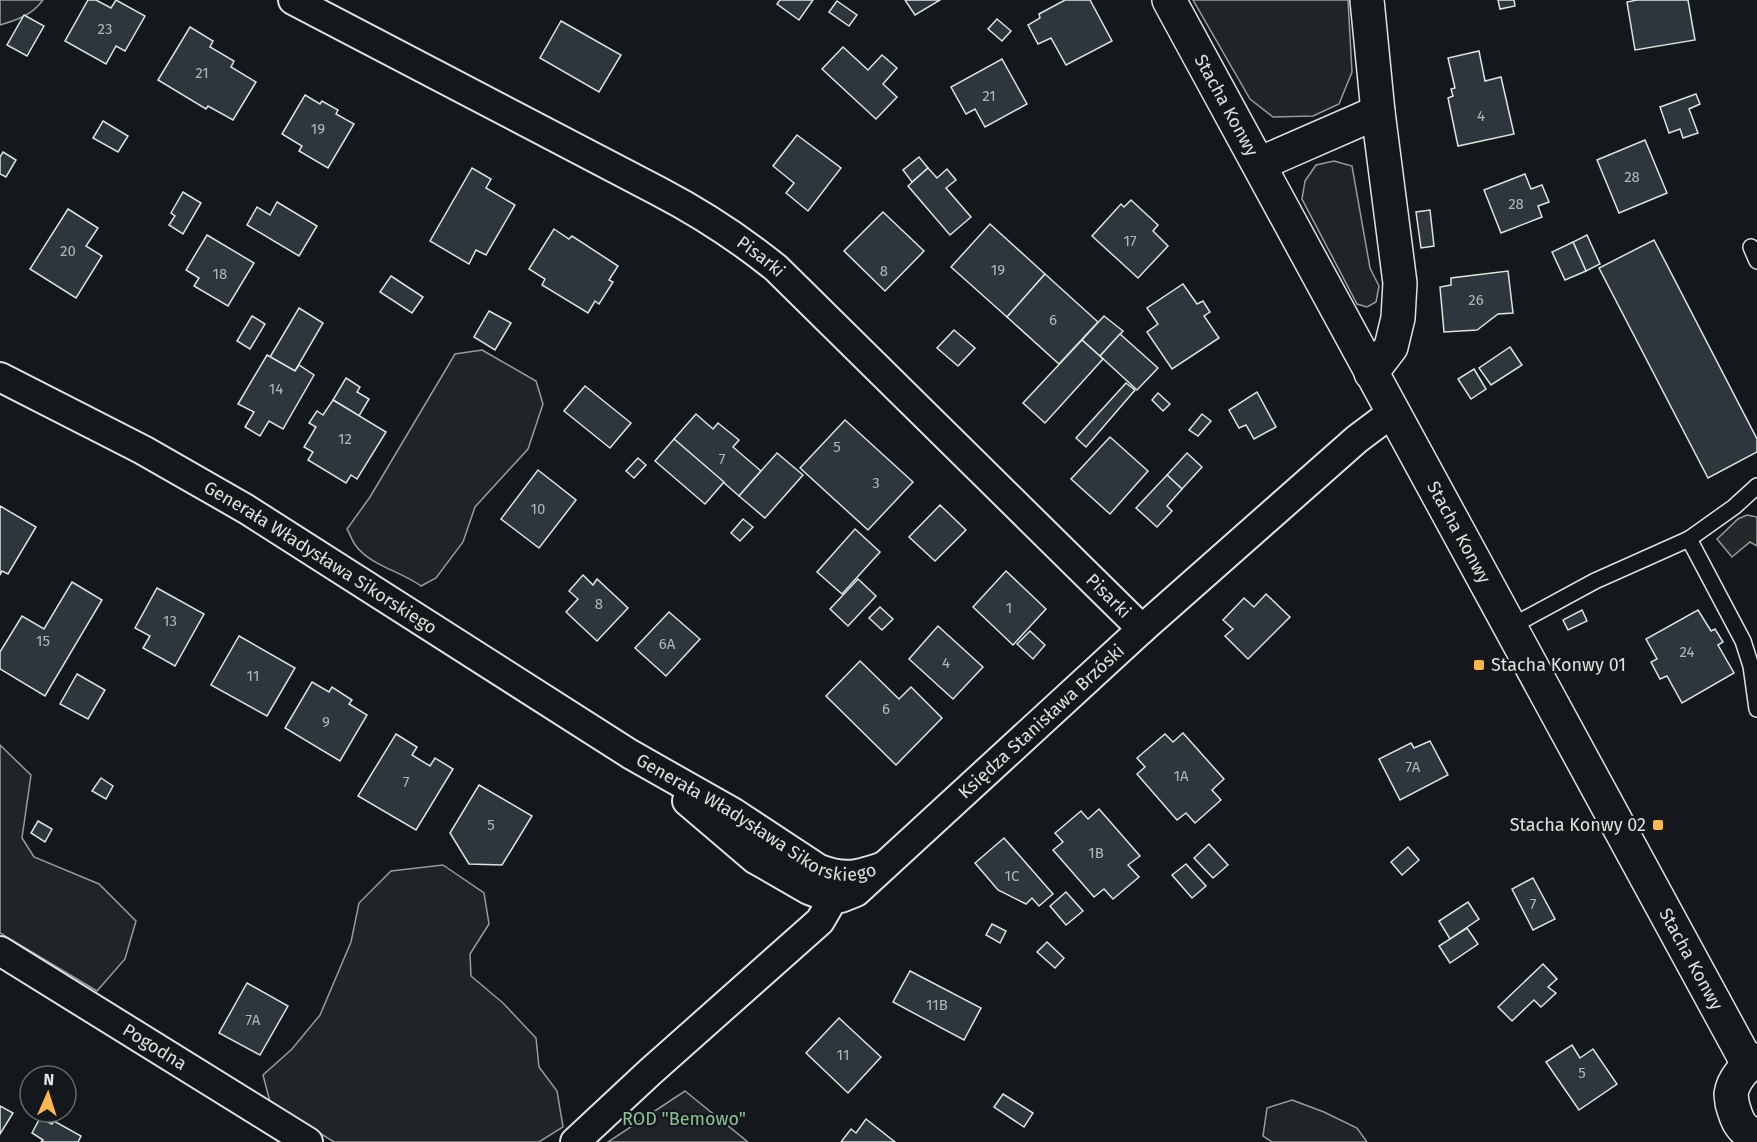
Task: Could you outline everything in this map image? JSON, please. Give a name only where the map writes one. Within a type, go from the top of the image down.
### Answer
[{"type":"main road","name":"Stacha Konwy","points":[[1169,0],[1509,627],[1753,1062]]},
{"type":"main road","points":[[1367,0],[1378,112],[1400,283],[1398,318],[1391,347],[1371,373]]},
{"type":"main road","points":[[1258,164],[1378,112]]},
{"type":"main road","points":[[1753,1062],[1739,1076],[1731,1094],[1736,1120],[1749,1133],[1757,1135]]},
{"type":"street","name":"Pisarki","points":[[293,0],[696,211],[740,239],[785,277],[1142,629]]},
{"type":"street","name":"Generała Władysława Sikorskiego","points":[[0,377],[143,450],[246,509],[630,754],[734,813],[819,869],[841,888],[850,876],[884,866]]},
{"type":"street","name":"Księdza Stanisława Brzóski","points":[[884,866],[1142,629],[1357,439],[1392,412]]},
{"type":"street","points":[[575,1142],[820,921],[841,888]]},
{"type":"street","name":"Pogodna","points":[[0,951],[308,1142]]},
{"type":"lane","points":[[1509,627],[1595,581],[1689,539],[1734,507],[1757,486]]},
{"type":"lane","points":[[1689,539],[1743,641],[1751,666],[1757,710]]},
{"type":"green space","points":[[0,0],[43,0],[29,13],[0,25]]},
{"type":"green space","points":[[1193,0],[1348,0],[1352,72],[1339,104],[1313,116],[1273,117],[1250,99]]},
{"type":"green space","points":[[1334,161],[1352,166],[1370,268],[1379,286],[1376,302],[1367,307],[1357,304],[1302,199],[1305,181],[1316,165]]},
{"type":"green space","points":[[482,350],[536,381],[543,404],[528,449],[475,507],[463,542],[436,578],[421,586],[362,553],[353,542],[347,529],[370,497],[455,354]]},
{"type":"green space","points":[[0,745],[31,775],[22,838],[34,857],[99,884],[136,921],[125,959],[97,991],[0,933]]},
{"type":"green space","points":[[443,865],[484,893],[489,924],[470,954],[471,976],[503,1003],[536,1038],[539,1067],[557,1091],[563,1127],[539,1142],[334,1142],[270,1102],[263,1075],[292,1049],[320,1015],[351,942],[359,903],[391,871]]},
{"type":"green space","name":"ROD \"Bemowo\"","points":[[685,1091],[748,1142],[608,1142]]},
{"type":"green space","points":[[1292,1100],[1357,1128],[1367,1142],[1272,1142],[1263,1136],[1267,1108]]},
{"type":"shaded area","points":[[1747,515],[1757,517],[1757,546],[1750,542],[1732,557],[1717,539],[1738,519]]},
{"type":"building","points":[[88,0],[96,0],[111,8],[116,0],[145,16],[125,51],[116,46],[106,64],[65,41]]},
{"type":"building","points":[[780,0],[813,0],[799,20],[777,4]]},
{"type":"building","points":[[905,0],[940,0],[915,15]]},
{"type":"building","points":[[1065,0],[1090,0],[1112,41],[1066,65],[1051,38],[1038,44],[1028,25],[1040,18],[1039,14]]},
{"type":"building","points":[[1498,0],[1514,0],[1515,6],[1500,9]]},
{"type":"building","points":[[1688,0],[1695,40],[1635,50],[1627,2]]},
{"type":"building","points":[[837,1],[857,15],[849,26],[829,12]]},
{"type":"building","points":[[24,15],[44,26],[27,56],[7,45]]},
{"type":"building","points":[[997,19],[1011,31],[1002,41],[988,29]]},
{"type":"building","points":[[561,21],[621,55],[599,92],[540,58]]},
{"type":"building","points":[[190,27],[213,41],[210,47],[234,61],[231,67],[256,82],[233,120],[208,106],[206,109],[158,80]]},
{"type":"building","points":[[843,47],[868,70],[882,55],[897,68],[883,84],[897,97],[876,119],[822,69]]},
{"type":"building","points":[[1479,51],[1485,81],[1501,77],[1514,134],[1458,146],[1448,98],[1453,96],[1451,89],[1455,88],[1448,58]]},
{"type":"building","points":[[1002,59],[1027,104],[985,127],[975,109],[966,114],[951,87]]},
{"type":"building","points":[[1696,94],[1700,104],[1689,109],[1698,133],[1683,138],[1680,129],[1669,133],[1660,107]]},
{"type":"building","points":[[305,95],[320,104],[322,101],[338,110],[336,114],[354,124],[328,168],[299,151],[302,146],[282,134]]},
{"type":"building","points":[[103,121],[128,136],[118,152],[93,138]]},
{"type":"building","points":[[797,135],[841,168],[808,211],[786,193],[794,183],[773,166]]},
{"type":"building","points":[[1645,140],[1667,193],[1619,213],[1597,160]]},
{"type":"building","points":[[3,152],[16,160],[6,177],[0,174],[0,157]]},
{"type":"building","points":[[919,157],[928,168],[912,182],[903,170]]},
{"type":"building","points":[[472,168],[491,179],[486,188],[515,205],[486,255],[476,250],[469,264],[430,241]]},
{"type":"building","points":[[928,168],[937,178],[947,169],[956,180],[946,188],[971,217],[950,235],[908,186]]},
{"type":"building","points":[[1525,174],[1531,189],[1542,185],[1549,202],[1538,206],[1542,217],[1501,233],[1484,190]]},
{"type":"building","points":[[183,192],[201,203],[183,234],[169,225],[175,216],[171,213]]},
{"type":"building","points":[[1131,200],[1158,225],[1153,231],[1168,246],[1138,278],[1092,236],[1121,204],[1124,207]]},
{"type":"building","points":[[277,202],[317,226],[299,256],[247,225],[257,207],[270,215]]},
{"type":"building","points":[[68,209],[98,228],[86,246],[102,256],[76,298],[30,269]]},
{"type":"building","points":[[1430,210],[1434,246],[1421,248],[1416,212]]},
{"type":"building","points":[[883,212],[924,251],[885,291],[844,251]]},
{"type":"building","points":[[990,224],[1045,274],[1007,317],[951,267]]},
{"type":"building","points":[[554,229],[569,239],[572,236],[618,266],[609,280],[613,282],[599,304],[595,301],[588,313],[542,285],[545,279],[529,269]]},
{"type":"building","points":[[207,235],[254,263],[228,306],[194,286],[199,278],[186,270]]},
{"type":"building","points":[[1587,235],[1600,264],[1586,271],[1573,242]]},
{"type":"building","points":[[1654,240],[1757,439],[1757,452],[1708,478],[1599,268]]},
{"type":"building","points":[[1573,242],[1586,271],[1565,280],[1552,252]]},
{"type":"building","points":[[1508,271],[1513,313],[1498,314],[1477,330],[1444,332],[1440,287],[1451,285],[1451,278]]},
{"type":"building","points":[[1045,274],[1098,322],[1059,364],[1007,317]]},
{"type":"building","points":[[391,276],[423,297],[412,313],[380,292]]},
{"type":"building","points":[[1183,284],[1197,304],[1203,301],[1210,312],[1204,316],[1219,338],[1172,369],[1147,332],[1158,324],[1147,308]]},
{"type":"building","points":[[299,308],[323,323],[295,371],[270,357]]},
{"type":"building","points":[[489,311],[511,323],[495,350],[474,337]]},
{"type":"building","points":[[252,316],[265,324],[250,349],[237,341]]},
{"type":"building","points":[[1104,316],[1123,331],[1100,356],[1082,340]]},
{"type":"building","points":[[954,330],[975,348],[958,366],[937,348]]},
{"type":"building","points":[[1120,334],[1158,368],[1137,390],[1100,356]]},
{"type":"building","points":[[1082,340],[1103,359],[1045,423],[1023,403]]},
{"type":"building","points":[[1510,347],[1522,365],[1491,385],[1479,368]]},
{"type":"building","points":[[267,355],[295,371],[299,365],[314,375],[283,429],[269,421],[260,436],[245,427],[254,412],[238,404]]},
{"type":"building","points":[[1474,369],[1486,389],[1471,399],[1458,379]]},
{"type":"building","points":[[346,378],[360,387],[357,392],[369,399],[359,416],[333,400]]},
{"type":"building","points":[[1126,383],[1135,390],[1086,447],[1076,438]]},
{"type":"building","points":[[585,386],[631,423],[610,448],[564,411]]},
{"type":"building","points":[[1257,392],[1276,427],[1254,439],[1246,425],[1239,428],[1229,410]]},
{"type":"building","points":[[1158,393],[1170,404],[1163,411],[1152,400]]},
{"type":"building","points":[[333,400],[386,432],[357,479],[351,475],[346,483],[308,460],[313,452],[304,447],[316,427],[309,423],[317,411],[323,415]]},
{"type":"building","points":[[696,414],[713,429],[718,423],[739,440],[733,447],[761,471],[739,496],[674,439]]},
{"type":"building","points":[[1202,414],[1211,421],[1198,436],[1189,430]]},
{"type":"building","points":[[845,420],[913,482],[868,530],[800,468]]},
{"type":"building","points":[[1110,437],[1148,471],[1110,514],[1071,479]]},
{"type":"building","points":[[674,439],[724,482],[705,504],[655,461]]},
{"type":"building","points":[[777,453],[803,475],[765,518],[739,496]]},
{"type":"building","points":[[1187,453],[1202,467],[1182,489],[1167,475]]},
{"type":"building","points":[[638,458],[646,465],[634,478],[626,471]]},
{"type":"building","points":[[538,470],[576,500],[539,548],[501,519]]},
{"type":"building","points":[[1167,475],[1182,489],[1167,506],[1172,511],[1157,527],[1136,508]]},
{"type":"building","points":[[940,505],[966,530],[935,561],[909,537]]},
{"type":"building","points":[[0,506],[36,527],[8,574],[2,571],[0,575]]},
{"type":"building","points":[[743,519],[753,527],[740,541],[731,533]]},
{"type":"building","points":[[855,529],[880,552],[842,594],[817,572]]},
{"type":"building","points":[[1006,571],[1046,609],[1013,645],[973,607]]},
{"type":"building","points":[[583,575],[593,585],[597,579],[628,608],[597,641],[566,612],[578,599],[569,591]]},
{"type":"building","points":[[858,579],[876,596],[848,626],[830,609]]},
{"type":"building","points":[[72,582],[102,600],[45,696],[0,669],[0,652],[22,616],[44,629]]},
{"type":"building","points":[[157,588],[204,614],[175,666],[143,648],[150,636],[135,628]]},
{"type":"building","points":[[1266,594],[1290,617],[1248,659],[1225,636],[1233,629],[1223,620],[1244,598],[1254,607]]},
{"type":"building","points":[[880,607],[893,619],[882,630],[869,618]]},
{"type":"building","points":[[1582,610],[1587,621],[1568,630],[1563,620]]},
{"type":"building","points":[[1698,610],[1711,631],[1715,629],[1723,642],[1718,645],[1734,673],[1682,703],[1667,676],[1660,679],[1651,662],[1657,659],[1646,639]]},
{"type":"building","points":[[669,612],[700,639],[666,676],[635,648]]},
{"type":"building","points":[[938,626],[983,667],[953,699],[909,659]]},
{"type":"building","points":[[1030,631],[1045,645],[1033,659],[1017,644]]},
{"type":"building","points":[[239,636],[295,668],[267,716],[211,685]]},
{"type":"building","points":[[860,661],[899,699],[911,687],[942,718],[896,765],[826,696]]},
{"type":"building","points":[[77,674],[105,690],[88,719],[60,704]]},
{"type":"building","points":[[312,682],[329,692],[332,687],[352,700],[349,704],[367,715],[340,761],[285,728]]},
{"type":"building","points":[[1183,733],[1224,779],[1212,790],[1221,800],[1195,823],[1186,813],[1177,820],[1137,774],[1145,767],[1137,758],[1165,734],[1173,742]]},
{"type":"building","points":[[396,734],[417,747],[412,755],[430,766],[435,758],[453,769],[416,830],[358,796]]},
{"type":"building","points":[[1430,741],[1448,775],[1400,800],[1379,759],[1411,743],[1414,748]]},
{"type":"building","points":[[101,778],[113,786],[106,799],[92,791]]},
{"type":"building","points":[[479,785],[532,816],[502,865],[469,864],[450,833]]},
{"type":"building","points":[[1099,809],[1140,856],[1128,865],[1139,877],[1113,899],[1104,889],[1094,897],[1053,850],[1063,842],[1055,833],[1081,811],[1088,819]]},
{"type":"building","points":[[38,821],[52,829],[45,842],[31,833]]},
{"type":"building","points":[[1004,838],[1053,894],[1039,906],[1032,898],[1026,904],[998,890],[975,863]]},
{"type":"building","points":[[1209,844],[1228,865],[1213,878],[1194,858]]},
{"type":"building","points":[[1408,847],[1419,860],[1402,875],[1391,862]]},
{"type":"building","points":[[1186,864],[1206,886],[1192,898],[1172,875]]},
{"type":"building","points":[[1533,878],[1555,919],[1533,930],[1512,889]]},
{"type":"building","points":[[1066,892],[1083,911],[1066,925],[1050,906]]},
{"type":"building","points":[[1468,902],[1479,919],[1450,939],[1439,921]]},
{"type":"building","points":[[992,924],[1006,931],[1000,943],[986,935]]},
{"type":"building","points":[[1467,928],[1478,944],[1450,963],[1439,946]]},
{"type":"building","points":[[1047,942],[1064,958],[1055,968],[1037,952]]},
{"type":"building","points":[[1543,964],[1557,979],[1548,987],[1556,993],[1541,1007],[1534,1000],[1512,1021],[1498,1007]]},
{"type":"building","points":[[910,971],[981,1008],[964,1040],[893,1002]]},
{"type":"building","points":[[247,983],[288,1006],[260,1055],[219,1033]]},
{"type":"building","points":[[839,1018],[881,1057],[848,1093],[806,1053]]},
{"type":"building","points":[[1572,1045],[1580,1058],[1593,1049],[1617,1084],[1579,1110],[1546,1062]]},
{"type":"building","points":[[1003,1094],[1033,1113],[1024,1127],[994,1107]]},
{"type":"building","points":[[0,1106],[13,1113],[0,1134]]},
{"type":"building","points":[[866,1119],[895,1142],[841,1142],[851,1129],[856,1133]]},
{"type":"building","points":[[37,1124],[59,1124],[81,1136],[78,1142],[41,1142],[43,1140],[32,1133]]},
{"type":"place","name":"Stacha Konwy 01","points":[[1479,665]]},
{"type":"place","name":"Stacha Konwy 02","points":[[1658,825]]}]
